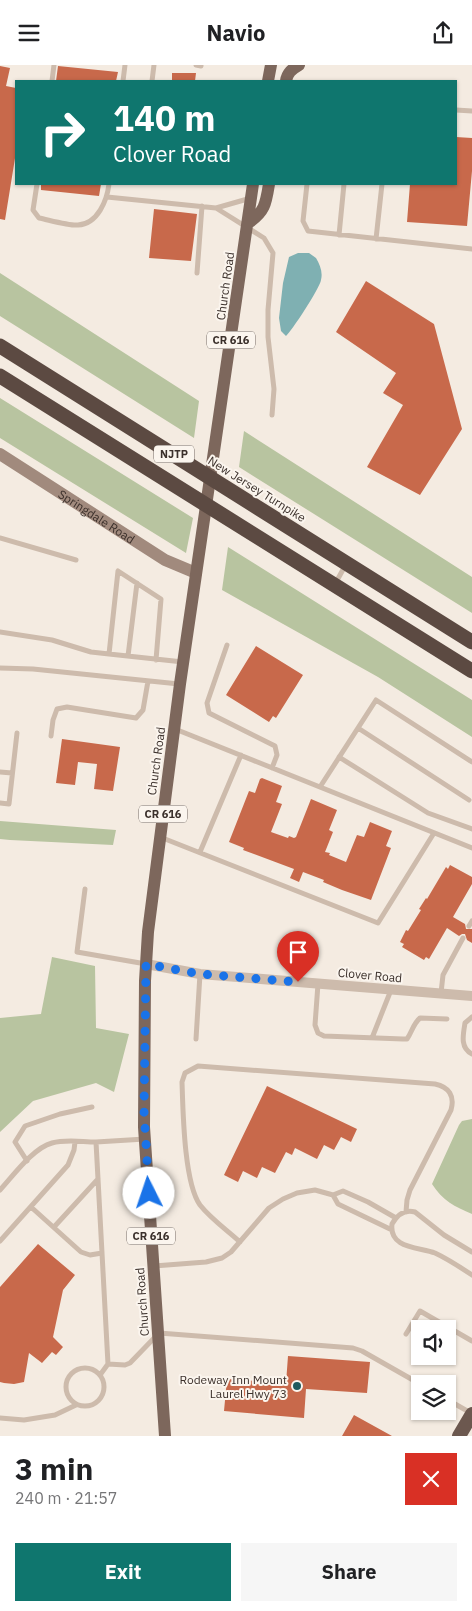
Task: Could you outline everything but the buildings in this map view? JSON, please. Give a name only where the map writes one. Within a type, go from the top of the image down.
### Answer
[{"type":"highway","name":"New Jersey Turnpike","points":[[0,346],[472,642]]},
{"type":"highway","name":"NJTP","points":[[0,376],[472,671]]},
{"type":"highway","points":[[459,1436],[472,1414]]},
{"type":"main road","points":[[268,80],[271,65]]},
{"type":"main road","points":[[286,80],[287,76],[299,65]]},
{"type":"main road","name":"Church Road","points":[[165,1436],[145,1139],[146,964],[151,907],[180,684],[253,185]]},
{"type":"main road","points":[[247,225],[258,216],[267,200],[269,185]]},
{"type":"main road","name":"Springdale Road","points":[[0,454],[165,560],[196,573]]},
{"type":"street","name":"Clover Road","points":[[146,964],[200,974],[472,996]]},
{"type":"lane","points":[[52,80],[54,65]]},
{"type":"lane","points":[[123,80],[125,65]]},
{"type":"lane","points":[[152,80],[154,65]]},
{"type":"lane","points":[[196,65],[201,66]]},
{"type":"lane","points":[[457,110],[472,111]]},
{"type":"lane","points":[[37,185],[33,210],[39,218],[79,225],[92,220],[107,197],[109,185]]},
{"type":"lane","points":[[307,185],[303,221],[308,231],[472,249]]},
{"type":"lane","points":[[339,235],[344,185]]},
{"type":"lane","points":[[376,239],[382,185]]},
{"type":"lane","points":[[107,197],[216,208],[247,225],[264,238],[274,253],[268,310],[268,337],[274,389],[272,415]]},
{"type":"lane","points":[[216,208],[251,198]]},
{"type":"lane","points":[[197,273],[202,206]]},
{"type":"lane","points":[[0,538],[76,560]]},
{"type":"lane","points":[[335,584],[347,563]]},
{"type":"lane","points":[[109,654],[118,571],[161,599],[156,660]]},
{"type":"lane","points":[[128,657],[137,583]]},
{"type":"lane","points":[[0,632],[52,640],[91,652],[183,663]]},
{"type":"lane","points":[[227,645],[207,703],[209,713],[275,746],[277,755],[272,768]]},
{"type":"lane","points":[[0,668],[33,669],[180,684]]},
{"type":"lane","points":[[52,737],[53,720],[57,709],[67,707],[136,718],[143,710],[148,681]]},
{"type":"lane","points":[[320,787],[376,700],[472,762]]},
{"type":"lane","points":[[358,728],[470,800]]},
{"type":"lane","points":[[175,729],[472,848]]},
{"type":"lane","points":[[0,803],[9,804],[17,733]]},
{"type":"lane","points":[[200,853],[240,755]]},
{"type":"lane","points":[[339,757],[428,813],[472,829]]},
{"type":"lane","points":[[0,772],[12,773]]},
{"type":"lane","points":[[160,837],[378,923],[434,833]]},
{"type":"lane","points":[[86,889],[77,952],[146,964]]},
{"type":"lane","points":[[441,994],[443,975],[463,938]]},
{"type":"lane","points":[[196,1039],[200,974]]},
{"type":"lane","points":[[318,983],[314,1025],[318,1033],[324,1036],[407,1039],[416,1021],[420,1018],[447,1019]]},
{"type":"lane","points":[[372,1038],[391,989]]},
{"type":"lane","points":[[472,1017],[465,1023],[463,1044],[466,1051],[472,1054]]},
{"type":"lane","points":[[240,1242],[200,1205],[191,1185],[182,1082],[185,1073],[198,1066],[435,1084],[447,1088],[452,1097],[451,1110],[410,1190],[406,1212]]},
{"type":"lane","points":[[27,1161],[15,1141],[25,1126],[60,1114],[92,1107]]},
{"type":"lane","points":[[0,1190],[36,1152],[51,1143],[145,1139]]},
{"type":"lane","points":[[0,1241],[68,1165],[75,1142]]},
{"type":"lane","points":[[96,1142],[108,1364],[100,1375]]},
{"type":"lane","points":[[54,1227],[98,1179]]},
{"type":"lane","points":[[153,1266],[213,1261],[229,1254],[269,1209],[290,1195],[316,1189],[333,1195],[343,1191],[368,1202],[396,1218]]},
{"type":"lane","points":[[333,1195],[338,1205],[392,1231]]},
{"type":"lane","points":[[31,1207],[81,1252],[90,1255],[102,1253]]},
{"type":"lane","points":[[472,1252],[444,1235],[421,1215],[411,1211],[396,1218],[392,1223],[392,1231],[405,1246],[434,1253],[472,1274]]},
{"type":"lane","points":[[406,1334],[420,1311],[472,1341]]},
{"type":"lane","points":[[108,1364],[125,1365],[130,1363],[159,1333],[353,1347],[411,1379]]},
{"type":"lane","points":[[0,1418],[24,1420],[55,1415],[76,1405],[89,1406],[100,1399],[104,1387],[100,1375],[94,1370],[83,1368],[77,1370],[68,1378],[67,1395],[76,1405]]},
{"type":"lane","points":[[456,1405],[472,1414]]},
{"type":"green space","points":[[0,273],[199,401],[194,438],[0,316]]},
{"type":"green space","points":[[0,398],[193,518],[186,553],[0,438]]},
{"type":"green space","points":[[244,431],[472,577],[472,613],[239,467]]},
{"type":"green space","points":[[228,547],[472,700],[472,737],[378,677],[222,590]]},
{"type":"green space","points":[[0,821],[116,830],[113,845],[10,840],[0,839]]},
{"type":"green space","points":[[52,957],[95,966],[96,1028],[129,1034],[114,1092],[96,1083],[33,1101],[0,1132],[0,1018],[41,1014]]},
{"type":"green space","points":[[472,1119],[472,1214],[449,1202],[432,1184],[459,1125],[462,1121]]},
{"type":"water","points":[[298,253],[309,253],[316,258],[322,277],[311,300],[286,336],[281,331],[279,318],[283,283],[289,257]]},
{"type":"place","name":"Rodeway Inn Mount Laurel Hwy 73","points":[[297,1386]]},
{"type":"route","points":[[149,1193],[144,1127],[146,964],[200,974],[298,982]]}]
